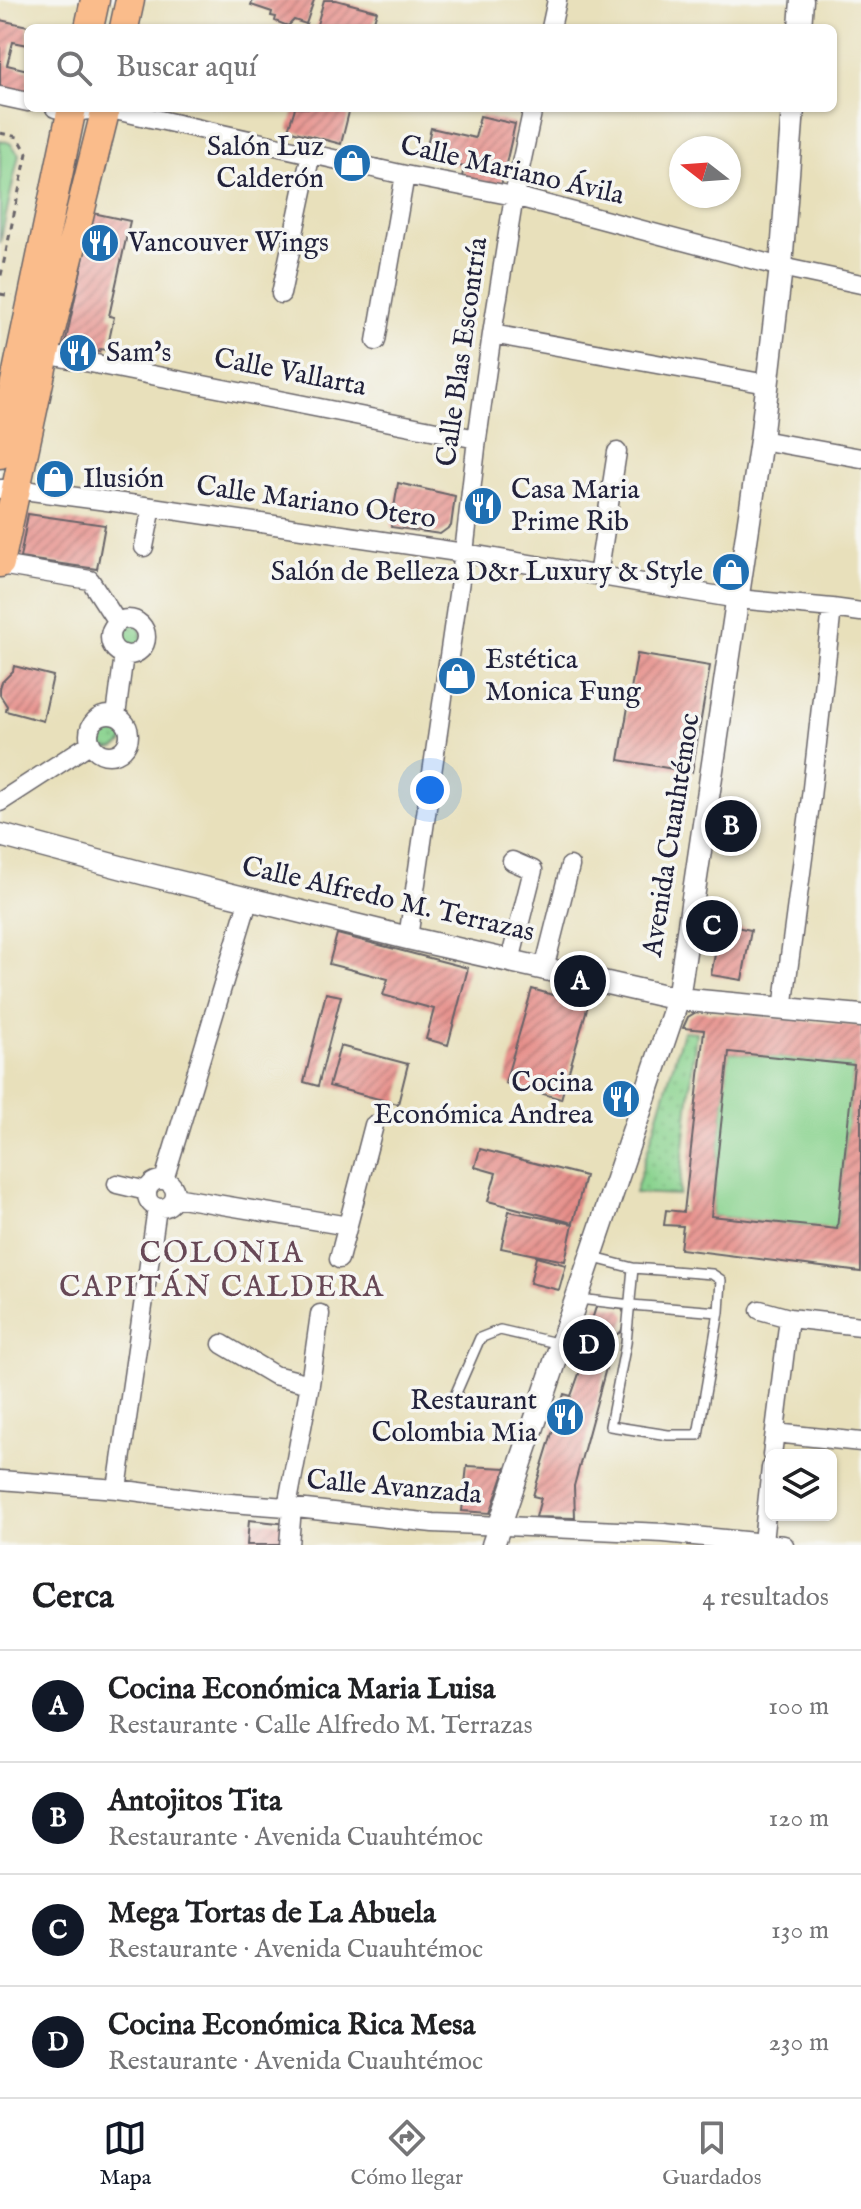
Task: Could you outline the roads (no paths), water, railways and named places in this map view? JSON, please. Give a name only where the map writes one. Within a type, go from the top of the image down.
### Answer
[{"type":"main road","points":[[90,24],[95,0]]},
{"type":"main road","points":[[125,24],[130,0]]},
{"type":"main road","points":[[0,454],[65,112]]},
{"type":"main road","points":[[0,564],[8,489],[105,112]]},
{"type":"street","points":[[552,24],[557,0]]},
{"type":"street","points":[[800,24],[802,0]]},
{"type":"street","points":[[0,96],[24,101]]},
{"type":"street","name":"Calle Mariano Ávila","points":[[124,112],[405,175],[514,196],[781,267],[861,284]]},
{"type":"street","name":"Calle Blas Escontría","points":[[408,938],[464,553],[492,334],[514,196],[532,112]]},
{"type":"street","name":"Avenida Cuauhtémoc","points":[[496,1535],[678,999],[761,440],[781,267],[793,112]]},
{"type":"street","points":[[281,294],[311,153]]},
{"type":"street","points":[[376,341],[405,175]]},
{"type":"street","points":[[492,334],[767,384]]},
{"type":"street","name":"Calle Vallarta","points":[[45,354],[477,439]]},
{"type":"street","points":[[761,440],[861,458]]},
{"type":"street","points":[[598,576],[617,452]]},
{"type":"street","name":"Calle Mariano Otero","points":[[8,489],[464,553],[738,599],[861,612]]},
{"type":"street","points":[[144,547],[152,507]]},
{"type":"street","points":[[0,564],[90,580],[117,622]]},
{"type":"street","points":[[783,1009],[832,608]]},
{"type":"street","points":[[134,620],[139,623],[146,639],[140,649],[130,655],[124,654],[111,643],[111,632],[117,622],[134,620]]},
{"type":"street","points":[[116,716],[124,654]]},
{"type":"street","points":[[116,716],[126,724],[127,743],[118,752],[106,754],[91,743],[90,730],[97,719],[116,716]]},
{"type":"street","points":[[0,802],[91,743]]},
{"type":"street","name":"Calle Alfredo M. Terrazas","points":[[0,835],[408,938],[678,999],[861,1016]]},
{"type":"street","points":[[510,961],[533,870],[512,861]]},
{"type":"street","points":[[544,969],[570,866]]},
{"type":"street","points":[[164,1180],[249,898]]},
{"type":"street","points":[[339,1259],[374,1125]]},
{"type":"street","points":[[164,1180],[173,1186],[175,1197],[169,1206],[157,1208],[148,1202],[147,1191],[153,1182],[164,1180]]},
{"type":"street","points":[[117,1184],[147,1191]]},
{"type":"street","points":[[175,1197],[348,1226]]},
{"type":"street","points":[[117,1489],[157,1208]]},
{"type":"street","points":[[760,1310],[789,1318],[861,1326]]},
{"type":"street","points":[[289,1545],[290,1507],[320,1314]]},
{"type":"street","points":[[773,1449],[789,1318]]},
{"type":"street","points":[[222,1344],[274,1375],[310,1384]]},
{"type":"street","points":[[775,1433],[861,1442]]},
{"type":"street","name":"Calle Avanzada","points":[[0,1480],[290,1507],[433,1523],[496,1535],[784,1545]]},
{"type":"street","points":[[763,1542],[765,1521]]},
{"type":"lane","points":[[590,1257],[633,1268],[712,1274],[721,1280],[719,1312],[698,1435],[668,1435],[610,1426],[626,1343],[633,1268]]},
{"type":"lane","points":[[577,1298],[719,1312]]},
{"type":"lane","points":[[456,1393],[480,1338],[500,1330],[561,1344]]},
{"type":"place","name":"Salón Luz Calderón","points":[[352,163]]},
{"type":"place","name":"Vancouver Wings","points":[[100,243]]},
{"type":"place","name":"Sam's","points":[[78,353]]},
{"type":"place","name":"Ilusión","points":[[55,479]]},
{"type":"place","name":"Casa Maria Prime Rib","points":[[483,506]]},
{"type":"place","name":"Salón de Belleza D&r Luxury & Style","points":[[731,572]]},
{"type":"place","name":"Estética Monica Fung","points":[[457,676]]},
{"type":"place","name":"Antojitos Tita","points":[[731,826]]},
{"type":"place","name":"Mega Tortas de La Abuela","points":[[712,926]]},
{"type":"place","name":"Cocina Económica Maria Luisa","points":[[580,981]]},
{"type":"place","name":"Cocina Económica Andrea","points":[[621,1099]]},
{"type":"place","name":"Cocina Económica Rica Mesa","points":[[589,1345]]},
{"type":"place","name":"Restaurant Colombia Mia","points":[[565,1417]]},
{"type":"district","name":"COLONIA CAPITÁN CALDERA","points":[[222,1271]]}]
